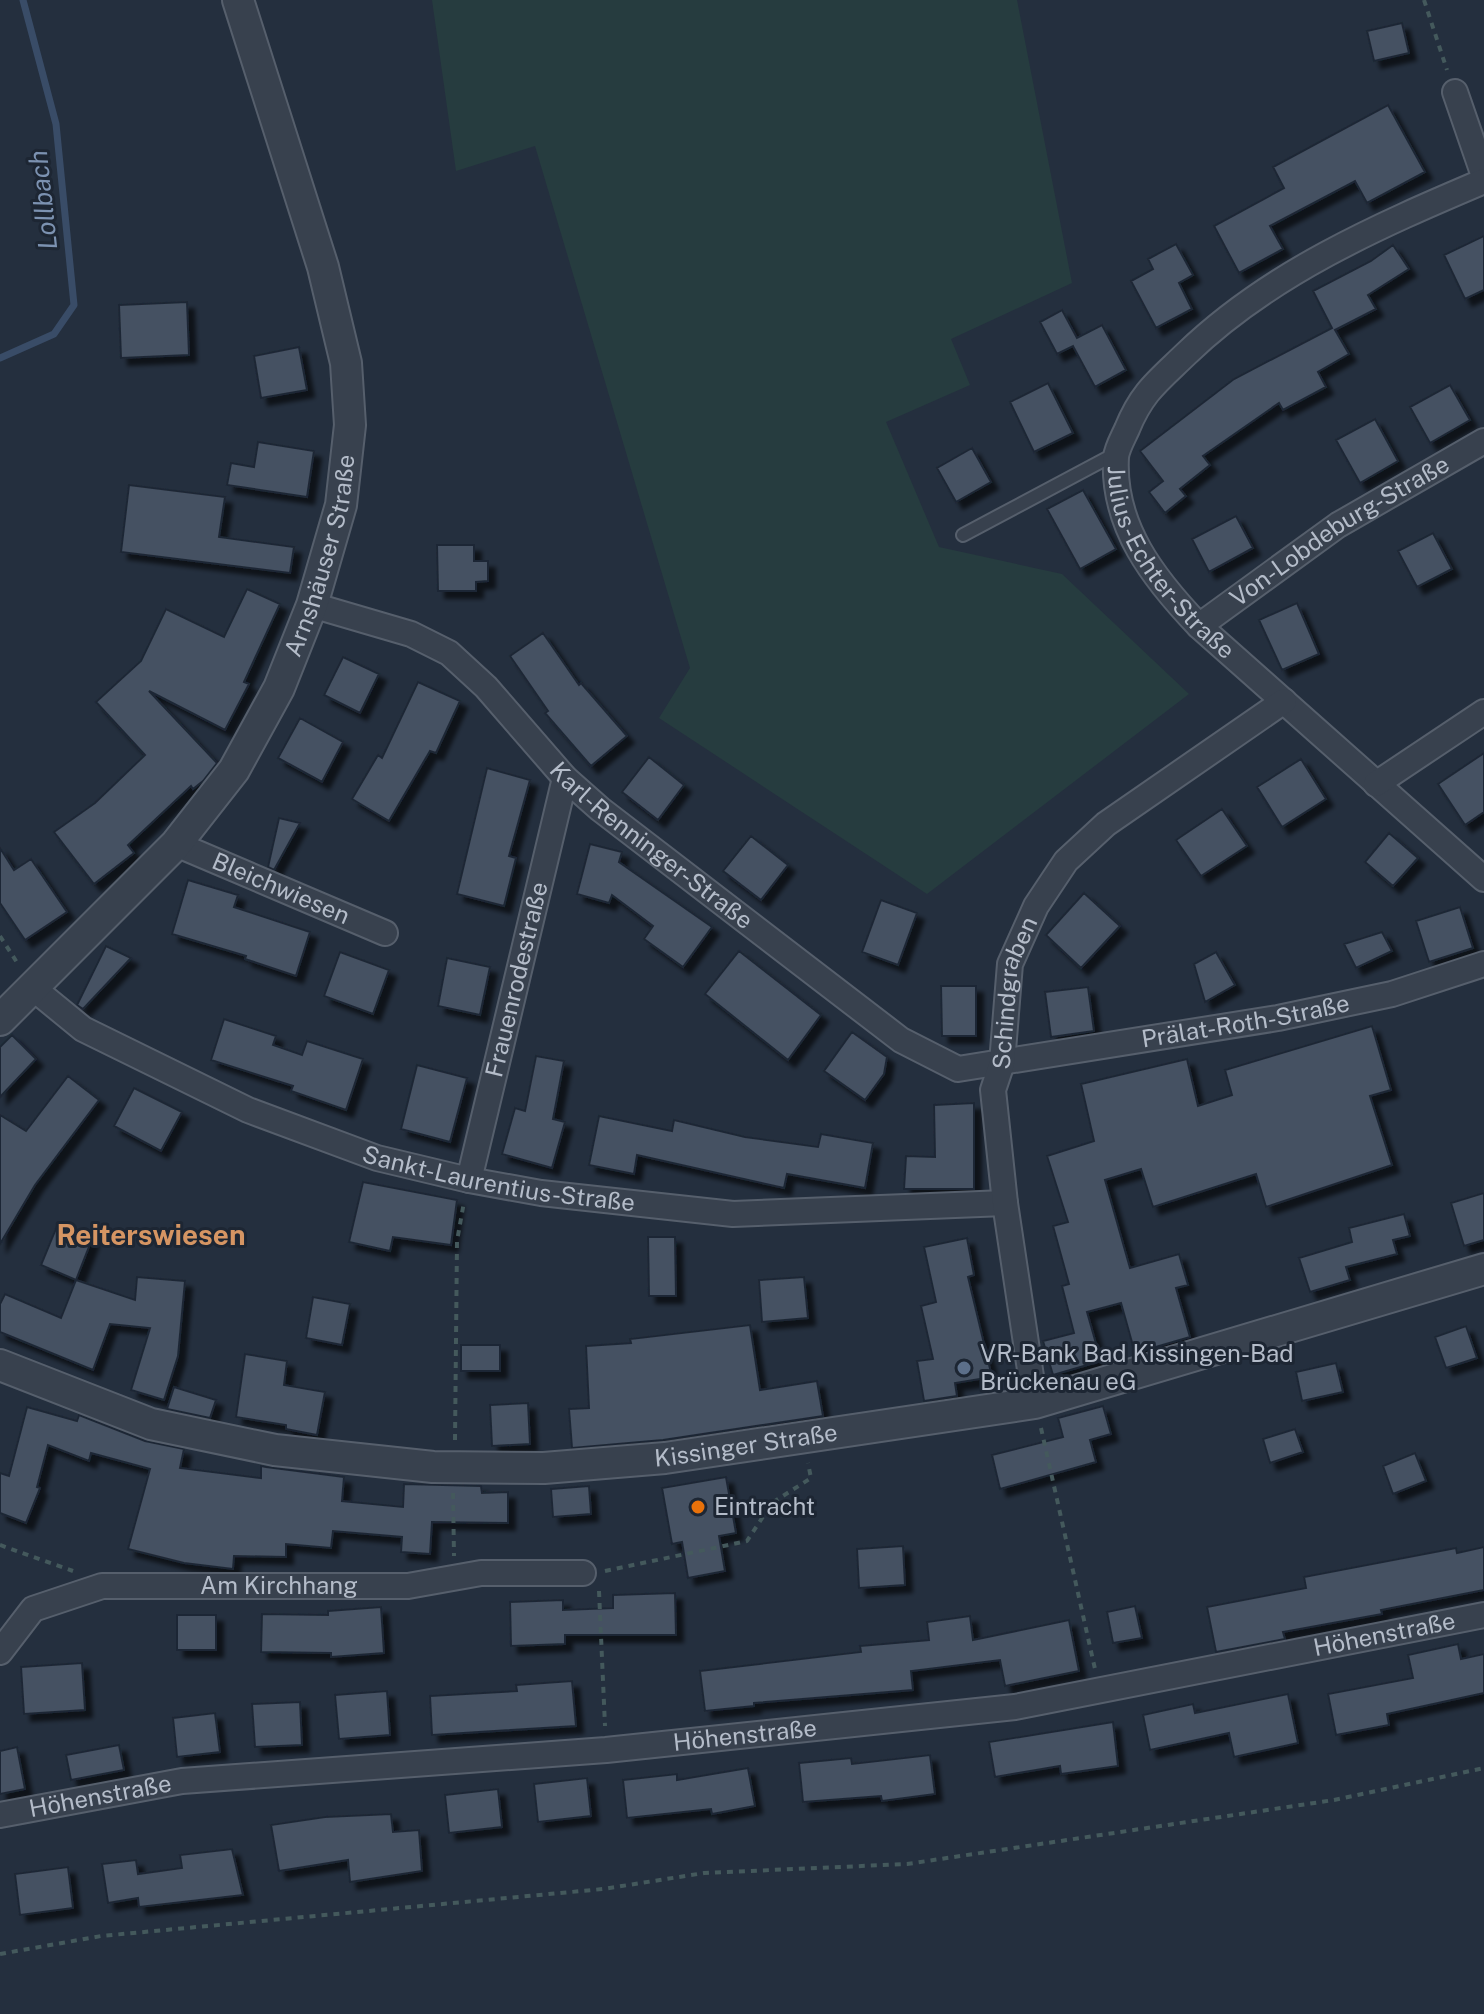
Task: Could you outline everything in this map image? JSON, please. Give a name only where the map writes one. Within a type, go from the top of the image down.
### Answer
[{"type":"street","name":"Arnshäuser Straße","points":[[0,1020],[176,844],[234,770],[279,688],[312,605],[341,505],[350,425],[346,363],[323,267],[238,0]]},
{"type":"street","points":[[1455,92],[1482,168]]},
{"type":"street","name":"Julius-Echter-Straße","points":[[1482,168],[1267,288],[1214,326],[1140,398],[1116,454],[1118,502],[1140,556],[1199,626],[1484,879]]},
{"type":"street","name":"Von-Lobdeburg-Straße","points":[[1199,626],[1338,525],[1484,441]]},
{"type":"street","name":"Karl-Renninger-Straße","points":[[312,605],[411,634],[449,653],[486,687],[565,778],[600,809],[901,1040],[958,1069],[1002,1063]]},
{"type":"street","name":"Schindgraben","points":[[1035,1403],[1005,1203],[993,1090],[1002,1063],[1010,964],[1036,906],[1066,861],[1106,824],[1284,701]]},
{"type":"street","points":[[1376,784],[1484,712]]},
{"type":"street","name":"Frauenrodestraße","points":[[469,1180],[565,778]]},
{"type":"street","name":"Bleichwiesen","points":[[176,844],[385,933]]},
{"type":"street","name":"Prälat-Roth-Straße","points":[[1002,1063],[1278,1018],[1392,994],[1484,964]]},
{"type":"street","name":"Sankt-Laurentius-Straße","points":[[33,988],[83,1029],[248,1110],[377,1158],[469,1180],[541,1193],[733,1214],[1005,1203]]},
{"type":"street","name":"Kissinger Straße","points":[[0,1365],[151,1424],[275,1450],[355,1461],[544,1468],[650,1459],[1035,1403],[1484,1269]]},
{"type":"street","name":"Am Kirchhang","points":[[0,1652],[33,1609],[102,1586],[408,1586],[481,1573],[591,1573]]},
{"type":"street","name":"Höhenstraße","points":[[0,1815],[182,1781],[606,1750],[1015,1707],[1484,1615]]},
{"type":"lane","points":[[963,535],[1116,454]]},
{"type":"path","points":[[1424,0],[1455,92]]},
{"type":"path","points":[[0,936],[33,988]]},
{"type":"path","points":[[454,1578],[457,1241],[469,1180]]},
{"type":"path","points":[[1035,1403],[1100,1691]]},
{"type":"path","points":[[606,1750],[591,1573],[747,1541],[772,1503],[811,1478],[804,1437]]},
{"type":"path","points":[[0,1545],[82,1574],[102,1586]]},
{"type":"path","points":[[0,1954],[101,1936],[603,1889],[704,1873],[907,1864],[1334,1800],[1484,1768]]},
{"type":"green space","points":[[432,0],[1017,0],[1072,283],[951,339],[970,385],[886,422],[939,547],[1062,574],[1189,694],[927,894],[659,718],[690,668],[535,146],[456,171]]},
{"type":"building","points":[[1402,23],[1409,53],[1374,61],[1367,31]]},
{"type":"building","points":[[1388,105],[1425,172],[1367,203],[1355,181],[1270,226],[1283,249],[1239,273],[1214,226],[1284,188],[1273,167]]},
{"type":"building","points":[[1484,236],[1484,290],[1465,299],[1444,255]]},
{"type":"building","points":[[1176,244],[1193,275],[1179,283],[1192,309],[1156,328],[1131,281],[1153,269],[1148,259]]},
{"type":"building","points":[[1393,245],[1409,269],[1368,295],[1376,309],[1335,330],[1349,354],[1318,372],[1326,387],[1283,410],[1279,403],[1203,456],[1210,465],[1180,489],[1186,496],[1165,513],[1149,492],[1163,481],[1140,451],[1234,379],[1332,328],[1313,291],[1371,261]]},
{"type":"building","points":[[187,302],[189,355],[121,358],[119,305]]},
{"type":"building","points":[[1062,310],[1077,338],[1102,325],[1126,370],[1095,387],[1073,346],[1057,354],[1040,322]]},
{"type":"building","points":[[299,347],[307,390],[261,398],[254,356]]},
{"type":"building","points":[[1048,383],[1073,433],[1034,452],[1010,402]]},
{"type":"building","points":[[1450,385],[1470,420],[1430,443],[1410,407]]},
{"type":"building","points":[[1375,419],[1398,461],[1360,483],[1336,440]]},
{"type":"building","points":[[258,442],[314,451],[307,497],[227,485],[231,463],[254,467]]},
{"type":"building","points":[[972,448],[991,482],[956,502],[937,468]]},
{"type":"building","points":[[129,485],[225,497],[219,537],[294,547],[290,573],[121,552]]},
{"type":"building","points":[[1083,490],[1116,549],[1080,569],[1047,509]]},
{"type":"building","points":[[1236,516],[1253,548],[1209,572],[1192,539]]},
{"type":"building","points":[[1433,533],[1452,569],[1417,587],[1398,551]]},
{"type":"building","points":[[437,545],[474,545],[474,561],[488,561],[488,581],[476,582],[476,591],[438,591]]},
{"type":"building","points":[[247,589],[280,604],[244,682],[249,684],[225,730],[149,691],[217,763],[203,781],[193,789],[191,786],[128,845],[134,853],[94,884],[54,832],[95,803],[145,755],[96,702],[141,661],[166,609],[224,637]]},
{"type":"building","points":[[1297,603],[1319,654],[1282,670],[1259,620]]},
{"type":"building","points":[[543,633],[579,685],[581,683],[627,736],[591,766],[545,713],[548,711],[510,656]]},
{"type":"building","points":[[343,657],[379,674],[360,713],[324,695]]},
{"type":"building","points":[[418,682],[460,701],[436,753],[430,751],[389,821],[352,799],[378,755],[382,758]]},
{"type":"building","points":[[300,718],[343,742],[322,782],[278,758]]},
{"type":"building","points":[[1484,753],[1484,812],[1465,825],[1438,784]]},
{"type":"building","points":[[649,757],[684,785],[658,820],[622,792]]},
{"type":"building","points":[[1301,759],[1326,799],[1282,827],[1257,787]]},
{"type":"building","points":[[487,768],[530,780],[509,856],[516,858],[504,906],[457,894]]},
{"type":"building","points":[[1222,809],[1247,846],[1201,876],[1176,840]]},
{"type":"building","points":[[279,818],[300,823],[274,870],[268,867]]},
{"type":"building","points":[[1389,833],[1418,858],[1393,886],[1365,862]]},
{"type":"building","points":[[751,836],[788,865],[761,900],[723,871]]},
{"type":"building","points":[[590,844],[622,852],[619,862],[712,927],[683,967],[644,939],[653,926],[612,895],[609,903],[577,894]]},
{"type":"building","points":[[0,848],[14,870],[31,859],[67,912],[25,940],[0,903]]},
{"type":"building","points":[[188,880],[238,895],[234,907],[310,932],[296,976],[245,959],[246,956],[172,934]]},
{"type":"building","points":[[1084,893],[1120,926],[1081,968],[1046,935]]},
{"type":"building","points":[[881,900],[917,913],[898,965],[862,952]]},
{"type":"building","points":[[1460,907],[1473,948],[1429,962],[1416,921]]},
{"type":"building","points":[[1382,932],[1392,951],[1356,968],[1344,944]]},
{"type":"building","points":[[106,946],[131,958],[83,1009],[77,1005]]},
{"type":"building","points":[[739,951],[821,1015],[788,1060],[705,994]]},
{"type":"building","points":[[340,952],[389,970],[373,1014],[324,996]]},
{"type":"building","points":[[1216,952],[1235,985],[1205,1002],[1194,964]]},
{"type":"building","points":[[447,958],[490,967],[480,1015],[438,1006]]},
{"type":"building","points":[[941,986],[976,986],[976,1036],[942,1036]]},
{"type":"building","points":[[1088,987],[1094,1031],[1051,1037],[1045,992]]},
{"type":"building","points":[[224,1019],[276,1036],[273,1045],[302,1055],[307,1041],[363,1059],[346,1110],[291,1091],[293,1086],[211,1060]]},
{"type":"building","points":[[1372,1026],[1391,1090],[1370,1096],[1392,1165],[1266,1207],[1256,1174],[1153,1207],[1141,1169],[1105,1180],[1130,1268],[1179,1254],[1188,1285],[1176,1288],[1190,1337],[1135,1353],[1121,1303],[1087,1312],[1101,1361],[1053,1375],[1043,1341],[1074,1333],[1062,1286],[1069,1284],[1053,1226],[1068,1222],[1047,1156],[1094,1141],[1081,1084],[1187,1059],[1198,1106],[1232,1095],[1225,1070]]},
{"type":"building","points":[[852,1032],[887,1057],[884,1074],[865,1100],[824,1071]]},
{"type":"building","points":[[12,1035],[36,1059],[0,1097],[0,1047]]},
{"type":"building","points":[[536,1056],[564,1061],[553,1119],[565,1122],[552,1168],[502,1154],[515,1108],[525,1111]]},
{"type":"building","points":[[417,1065],[467,1078],[450,1142],[401,1129]]},
{"type":"building","points":[[68,1076],[99,1100],[35,1185],[0,1244],[0,1115],[26,1131]]},
{"type":"building","points":[[134,1088],[182,1112],[161,1151],[114,1126]]},
{"type":"building","points":[[974,1103],[974,1189],[904,1189],[906,1156],[935,1157],[934,1105]]},
{"type":"building","points":[[599,1116],[672,1131],[674,1120],[745,1137],[818,1147],[821,1134],[873,1143],[865,1188],[787,1174],[784,1188],[637,1155],[634,1174],[589,1165]]},
{"type":"building","points":[[363,1182],[457,1200],[451,1245],[393,1237],[390,1251],[349,1242]]},
{"type":"building","points":[[1484,1193],[1484,1240],[1464,1246],[1451,1203]]},
{"type":"building","points":[[1404,1214],[1410,1236],[1393,1240],[1397,1254],[1346,1267],[1350,1280],[1310,1292],[1299,1258],[1352,1242],[1349,1228]]},
{"type":"building","points":[[57,1226],[92,1239],[76,1280],[41,1265]]},
{"type":"building","points":[[648,1237],[675,1237],[676,1296],[649,1296]]},
{"type":"building","points":[[967,1238],[974,1275],[968,1277],[992,1377],[955,1383],[957,1396],[924,1401],[917,1361],[933,1359],[921,1306],[936,1302],[924,1247]]},
{"type":"building","points":[[137,1277],[185,1281],[178,1356],[164,1400],[131,1390],[150,1328],[110,1324],[93,1370],[0,1332],[0,1304],[5,1294],[61,1318],[76,1280],[135,1300]]},
{"type":"building","points":[[804,1277],[808,1318],[762,1322],[759,1280]]},
{"type":"building","points":[[313,1297],[350,1304],[342,1345],[306,1338]]},
{"type":"building","points":[[750,1325],[760,1390],[817,1381],[823,1416],[663,1440],[572,1448],[569,1409],[589,1408],[586,1346],[631,1343],[630,1339]]},
{"type":"building","points":[[1466,1326],[1477,1358],[1446,1368],[1435,1337]]},
{"type":"building","points":[[461,1345],[500,1345],[500,1371],[461,1371]]},
{"type":"building","points":[[245,1354],[287,1361],[284,1385],[325,1392],[317,1435],[286,1429],[286,1425],[236,1417]]},
{"type":"building","points":[[1336,1363],[1343,1392],[1302,1401],[1296,1372]]},
{"type":"building","points":[[174,1387],[216,1400],[210,1418],[167,1409]]},
{"type":"building","points":[[528,1403],[530,1444],[492,1446],[490,1405]]},
{"type":"building","points":[[1103,1406],[1111,1434],[1090,1440],[1096,1462],[1000,1489],[992,1455],[1063,1437],[1058,1418]]},
{"type":"building","points":[[27,1407],[77,1421],[79,1415],[145,1441],[184,1449],[180,1468],[261,1478],[261,1466],[344,1477],[342,1501],[403,1507],[404,1484],[481,1486],[482,1493],[508,1492],[508,1523],[432,1522],[430,1554],[401,1552],[402,1537],[333,1531],[331,1548],[286,1544],[286,1557],[234,1556],[233,1569],[184,1563],[128,1549],[150,1469],[91,1453],[89,1461],[48,1445],[37,1487],[40,1488],[26,1523],[0,1513],[0,1473],[9,1476]]},
{"type":"building","points":[[1295,1429],[1303,1452],[1270,1463],[1263,1439]]},
{"type":"building","points":[[1415,1453],[1426,1481],[1393,1494],[1383,1466]]},
{"type":"building","points":[[726,1477],[736,1533],[719,1536],[725,1571],[688,1578],[682,1542],[672,1544],[662,1488]]},
{"type":"building","points":[[589,1486],[591,1514],[553,1517],[551,1489]]},
{"type":"building","points":[[903,1546],[905,1585],[859,1588],[857,1549]]},
{"type":"building","points":[[1484,1547],[1484,1590],[1381,1610],[1382,1614],[1283,1632],[1285,1639],[1216,1652],[1207,1607],[1306,1588],[1304,1577],[1456,1548],[1457,1553]]},
{"type":"building","points":[[675,1593],[676,1635],[565,1635],[565,1644],[511,1646],[510,1602],[563,1600],[563,1610],[613,1608],[613,1595]]},
{"type":"building","points":[[1135,1606],[1142,1638],[1113,1643],[1107,1612]]},
{"type":"building","points":[[381,1607],[384,1653],[331,1657],[331,1653],[261,1652],[262,1614],[328,1615],[328,1611]]},
{"type":"building","points":[[177,1615],[216,1615],[216,1650],[177,1650]]},
{"type":"building","points":[[970,1616],[973,1640],[1069,1620],[1079,1671],[1005,1686],[1000,1660],[911,1671],[913,1690],[754,1703],[754,1706],[705,1711],[700,1671],[861,1652],[860,1646],[929,1640],[927,1622]]},
{"type":"building","points":[[1458,1644],[1461,1659],[1484,1654],[1484,1693],[1387,1714],[1389,1725],[1336,1735],[1328,1694],[1413,1678],[1408,1655]]},
{"type":"building","points":[[82,1663],[85,1710],[24,1714],[21,1667]]},
{"type":"building","points":[[572,1681],[576,1726],[432,1735],[430,1696],[517,1691],[516,1685]]},
{"type":"building","points":[[387,1691],[390,1735],[339,1739],[335,1695]]},
{"type":"building","points":[[1288,1694],[1298,1743],[1234,1757],[1229,1733],[1150,1750],[1143,1715],[1193,1704],[1195,1713]]},
{"type":"building","points":[[300,1702],[302,1745],[255,1747],[252,1704]]},
{"type":"building","points":[[215,1713],[220,1752],[177,1757],[173,1718]]},
{"type":"building","points":[[1113,1722],[1118,1766],[1061,1774],[1060,1766],[995,1777],[989,1742]]},
{"type":"building","points":[[119,1745],[124,1770],[71,1780],[66,1755]]},
{"type":"building","points":[[17,1747],[25,1789],[0,1794],[0,1751]]},
{"type":"building","points":[[930,1755],[935,1794],[882,1801],[881,1796],[803,1802],[799,1763],[851,1758],[852,1764]]},
{"type":"building","points":[[748,1768],[755,1806],[712,1814],[711,1809],[627,1818],[623,1780],[677,1774],[677,1780]]},
{"type":"building","points":[[587,1778],[591,1816],[538,1822],[534,1784]]},
{"type":"building","points":[[498,1789],[502,1827],[449,1833],[445,1795]]},
{"type":"building","points":[[391,1814],[393,1832],[419,1830],[422,1871],[350,1882],[348,1860],[279,1871],[271,1825],[325,1817]]},
{"type":"building","points":[[232,1849],[243,1895],[139,1907],[138,1898],[108,1903],[102,1864],[136,1860],[138,1874],[182,1868],[180,1855]]},
{"type":"building","points":[[68,1867],[73,1908],[20,1915],[15,1874]]},
{"type":"waterway","name":"Lollbach","points":[[0,358],[54,334],[74,305],[56,124],[23,0]]},
{"type":"place","name":"VR-Bank Bad Kissingen-Bad Brückenau eG","points":[[964,1368]]},
{"type":"place","name":"Eintracht","points":[[698,1507]]},
{"type":"district","name":"Reiterswiesen","points":[[151,1235]]}]
